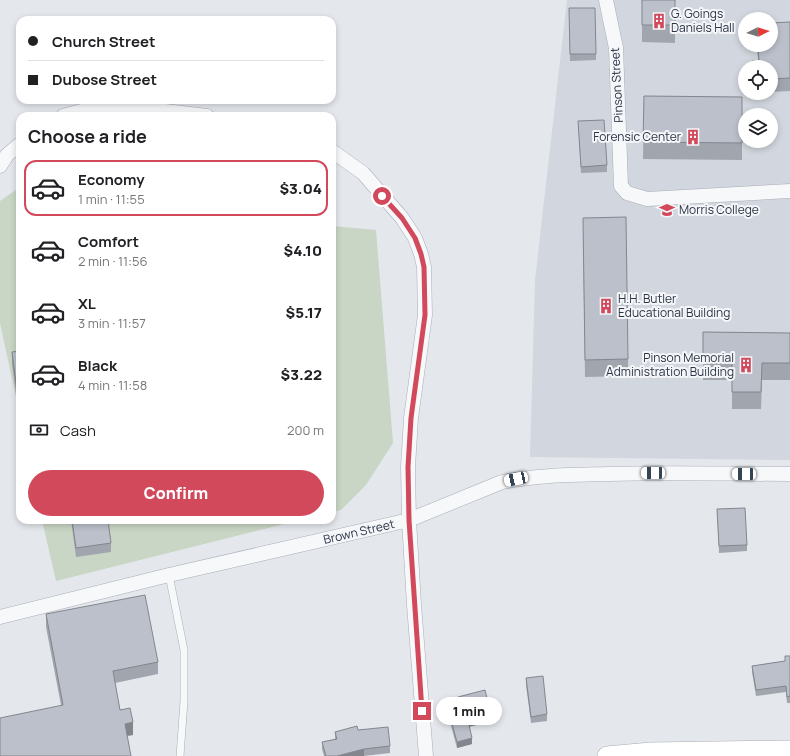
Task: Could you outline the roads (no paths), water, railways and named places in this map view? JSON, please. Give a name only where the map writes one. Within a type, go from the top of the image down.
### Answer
[{"type":"main road","points":[[607,756],[651,752],[790,750]]},
{"type":"street","name":"Pinson Street","points":[[606,0],[616,48],[621,186],[627,193],[647,199],[790,191]]},
{"type":"street","points":[[78,112],[89,109],[135,112]]},
{"type":"street","points":[[0,166],[7,155],[16,147]]},
{"type":"street","points":[[336,155],[363,173],[402,218],[415,238],[424,267],[425,315],[411,418],[408,467],[409,520],[414,605],[426,756]]},
{"type":"street","name":"Brown Street","points":[[0,617],[169,575],[409,520],[502,482],[538,477],[637,473],[790,474]]},
{"type":"lane","points":[[169,575],[184,650],[184,701],[180,756]]},
{"type":"place","name":"G. Goings Daniels Hall","points":[[659,21]]},
{"type":"place","name":"Forensic Center","points":[[693,137]]},
{"type":"place","name":"Morris College","points":[[667,210]]},
{"type":"place","name":"H.H. Butler Educational Building","points":[[606,306]]},
{"type":"place","name":"Pinson Memorial Administration Building","points":[[746,365]]}]
